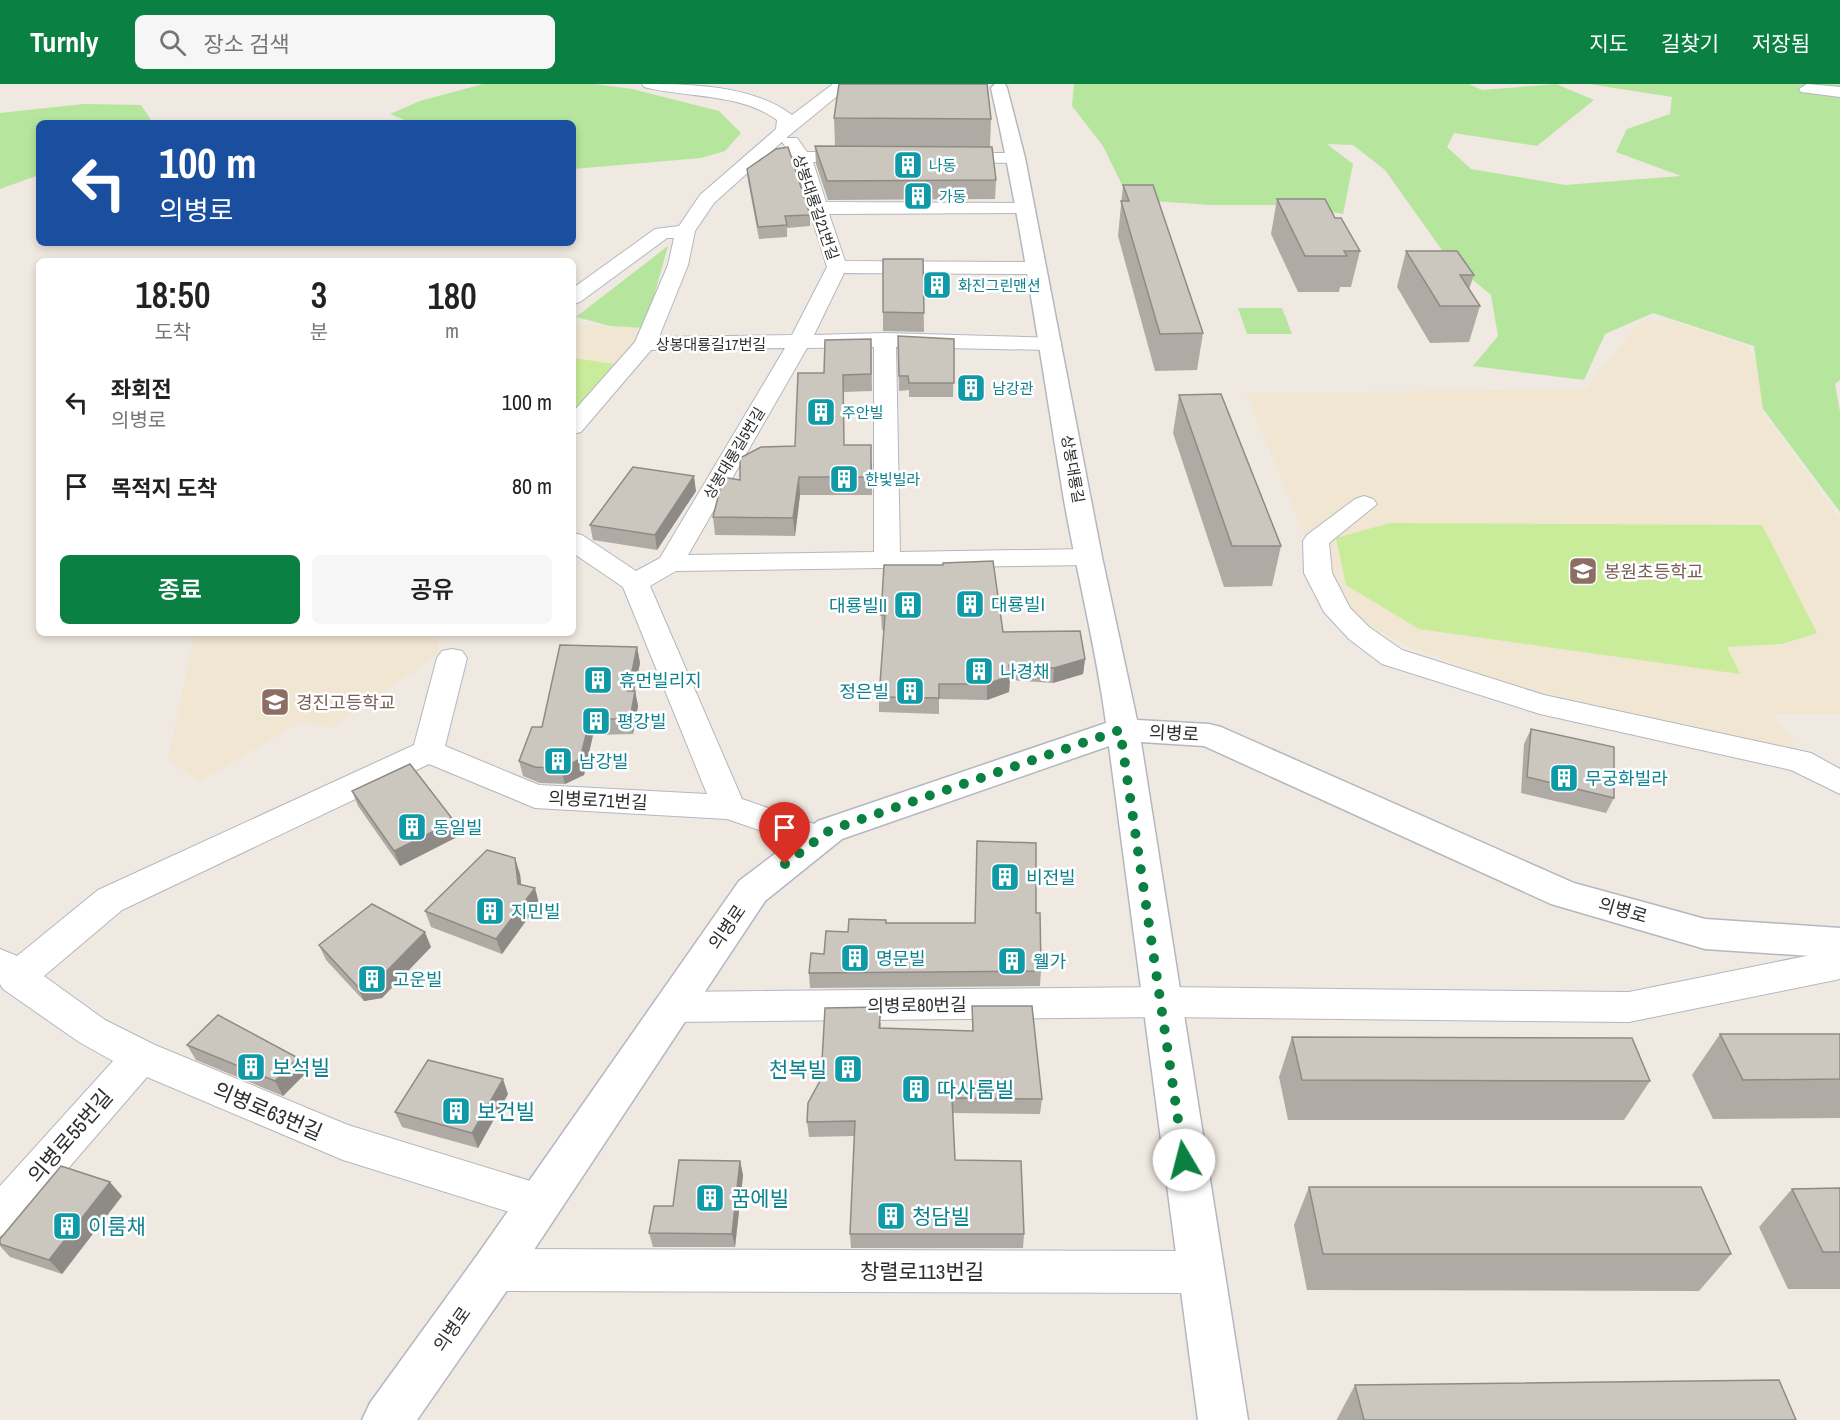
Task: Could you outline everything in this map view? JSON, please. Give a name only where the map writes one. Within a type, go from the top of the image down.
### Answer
[{"type":"street","points":[[650,84],[669,90],[737,98],[777,110],[786,119],[784,131]]},
{"type":"street","points":[[784,131],[812,106],[844,84]]},
{"type":"street","name":"상봉대룡길","points":[[993,86],[1016,158],[1088,556],[1116,684],[1120,730]]},
{"type":"street","points":[[1807,89],[1840,92]]},
{"type":"street","name":"상봉대룡길21번길","points":[[784,131],[802,157],[837,267],[1036,268]]},
{"type":"street","name":"상봉대룡길17번길","points":[[784,131],[707,199],[685,231],[678,265],[645,344],[885,340],[1050,343]]},
{"type":"street","points":[[802,157],[873,158]]},
{"type":"street","points":[[933,158],[1016,158]]},
{"type":"street","points":[[818,208],[1025,207]]},
{"type":"street","points":[[576,296],[662,233],[685,231]]},
{"type":"street","points":[[799,343],[837,267]]},
{"type":"street","points":[[885,340],[886,560]]},
{"type":"street","name":"상봉대룡길5번길","points":[[670,563],[799,343]]},
{"type":"street","points":[[576,424],[645,344]]},
{"type":"street","points":[[1364,504],[1316,541],[1318,573],[1338,612],[1359,633],[1392,657],[1540,704],[1800,761],[1840,783]]},
{"type":"street","points":[[576,543],[634,583],[729,807]]},
{"type":"street","points":[[634,583],[670,563],[1088,556]]},
{"type":"street","points":[[428,751],[452,658]]},
{"type":"street","points":[[1120,730],[1223,1420]]},
{"type":"street","name":"의병로","points":[[387,1420],[494,1270],[537,1202],[752,891],[830,830],[1120,730],[1209,735],[1564,894],[1705,933],[1840,943]]},
{"type":"street","name":"의병로71번길","points":[[428,751],[535,796],[729,807],[817,838]]},
{"type":"street","name":"의병로63번길","points":[[428,751],[111,900],[8,971],[92,1030],[141,1057],[343,1142],[537,1202]]},
{"type":"street","name":"의병로80번길","points":[[672,1007],[1162,1002],[1629,1007],[1678,995],[1840,964]]},
{"type":"street","name":"의병로55번길","points":[[0,1216],[141,1057]]},
{"type":"street","name":"창렬로113번길","points":[[494,1270],[1201,1272]]},
{"type":"shaded area","name":"봉원초등학교","points":[[1669,320],[1747,346],[1773,387],[1762,411],[1840,519],[1840,714],[1773,714],[1801,753],[1532,694],[1404,644],[1350,615],[1301,527],[1246,393],[1585,389],[1641,321]]},
{"type":"shaded area","points":[[576,324],[645,328],[627,354],[576,414]]},
{"type":"shaded area","name":"경진고등학교","points":[[194,636],[437,636],[440,654],[331,728],[302,721],[200,782],[168,759]]},
{"type":"green space","points":[[483,84],[595,84],[632,89],[719,111],[741,133],[725,151],[701,158],[576,169],[576,120],[405,120],[390,114],[420,101]]},
{"type":"green space","points":[[1074,84],[1469,84],[1482,90],[1556,84],[1594,100],[1537,146],[1454,133],[1447,147],[1471,169],[1565,185],[1681,176],[1616,152],[1627,129],[1670,114],[1672,97],[1589,84],[1840,84],[1840,380],[1835,384],[1840,412],[1840,512],[1763,409],[1754,346],[1653,313],[1605,334],[1584,380],[1473,366],[1498,336],[1491,295],[1449,260],[1385,170],[1353,145],[1327,144],[1353,164],[1343,214],[1292,205],[1211,205],[1154,201],[1123,187],[1103,146],[1072,106]]},
{"type":"green space","points":[[84,104],[141,105],[151,120],[36,120],[36,176],[0,189],[0,113]]},
{"type":"green space","points":[[668,246],[645,328],[610,326],[576,317]]},
{"type":"green space","points":[[1238,308],[1282,308],[1292,334],[1247,334]]},
{"type":"green space","points":[[576,358],[614,364],[576,408]]},
{"type":"green space","points":[[1390,523],[1762,525],[1817,633],[1782,644],[1727,647],[1740,674],[1419,629],[1346,585],[1336,538]]},
{"type":"building","points":[[839,84],[987,84],[991,119],[834,118]]},
{"type":"building","points":[[815,146],[992,147],[996,180],[827,181]]},
{"type":"building","points":[[788,147],[810,215],[785,216],[787,225],[758,227],[747,169],[776,149]]},
{"type":"building","points":[[1123,185],[1153,185],[1203,333],[1160,334],[1121,201],[1129,201]]},
{"type":"building","points":[[1277,199],[1325,199],[1335,218],[1341,218],[1360,251],[1344,251],[1347,256],[1305,256]]},
{"type":"building","points":[[1406,251],[1457,251],[1474,275],[1460,275],[1480,306],[1440,306]]},
{"type":"building","points":[[883,259],[923,259],[924,313],[883,312]]},
{"type":"building","points":[[898,336],[954,339],[954,383],[909,383],[908,376],[899,376]]},
{"type":"building","points":[[871,339],[871,374],[843,375],[844,445],[871,445],[871,477],[799,477],[793,518],[713,517],[723,477],[740,480],[740,458],[761,447],[795,446],[798,373],[824,373],[825,340]]},
{"type":"building","points":[[1221,394],[1281,546],[1232,546],[1179,395]]},
{"type":"building","points":[[633,467],[694,476],[655,535],[590,525]]},
{"type":"building","points":[[993,561],[1003,632],[1080,631],[1085,659],[1054,668],[1009,665],[1010,676],[987,684],[939,684],[939,698],[879,697],[885,615],[881,615],[884,565],[943,565],[943,563]]},
{"type":"building","points":[[560,645],[637,647],[628,691],[635,691],[630,719],[590,719],[580,759],[561,769],[535,767],[519,761],[532,727],[542,727]]},
{"type":"building","name":"무궁화빌라","points":[[1531,729],[1614,747],[1614,798],[1527,777]]},
{"type":"building","name":"동일빌","points":[[410,764],[454,821],[394,851],[352,791]]},
{"type":"building","points":[[977,841],[1036,843],[1036,913],[1040,913],[1041,971],[809,973],[811,953],[824,954],[826,931],[848,932],[849,919],[886,920],[886,923],[975,923]]},
{"type":"building","name":"지민빌","points":[[487,850],[515,858],[518,884],[535,888],[496,939],[425,911]]},
{"type":"building","name":"고운빌","points":[[372,904],[425,932],[375,983],[357,986],[319,945]]},
{"type":"building","points":[[972,1006],[1032,1006],[1042,1099],[952,1098],[955,1160],[1021,1161],[1024,1234],[850,1234],[855,1121],[807,1122],[808,1103],[821,1079],[825,1008],[881,1007],[879,1028],[973,1031]]},
{"type":"building","points":[[218,1015],[298,1058],[275,1081],[187,1045]]},
{"type":"building","points":[[1720,1034],[1840,1034],[1840,1079],[1743,1080]]},
{"type":"building","points":[[1292,1037],[1632,1038],[1650,1081],[1302,1080]]},
{"type":"building","name":"보건빌","points":[[428,1060],[503,1079],[472,1133],[395,1112]]},
{"type":"building","name":"꿈에빌","points":[[679,1160],[740,1161],[732,1234],[649,1233],[654,1206],[673,1206]]},
{"type":"building","points":[[61,1166],[110,1182],[49,1260],[0,1244],[0,1239]]},
{"type":"building","points":[[1309,1187],[1701,1187],[1731,1254],[1323,1254]]},
{"type":"building","points":[[1840,1188],[1840,1252],[1823,1252],[1792,1189]]},
{"type":"building","points":[[1779,1380],[1796,1420],[1364,1420],[1355,1385]]},
{"type":"place","name":"나동","points":[[908,165]]},
{"type":"place","name":"가동","points":[[918,196]]},
{"type":"place","name":"화진그린맨션","points":[[937,285]]},
{"type":"place","name":"남강관","points":[[971,388]]},
{"type":"place","name":"주안빌","points":[[821,412]]},
{"type":"place","name":"한빛빌라","points":[[844,479]]},
{"type":"place","name":"봉원초등학교","points":[[1583,571]]},
{"type":"place","name":"대룡빌I","points":[[970,604]]},
{"type":"place","name":"대룡빌II","points":[[908,605]]},
{"type":"place","name":"나경채","points":[[979,671]]},
{"type":"place","name":"휴먼빌리지","points":[[598,680]]},
{"type":"place","name":"정은빌","points":[[910,691]]},
{"type":"place","name":"경진고등학교","points":[[275,702]]},
{"type":"place","name":"평강빌","points":[[596,721]]},
{"type":"place","name":"남강빌","points":[[558,761]]},
{"type":"place","name":"무궁화빌라","points":[[1564,778]]},
{"type":"place","name":"동일빌","points":[[412,827]]},
{"type":"place","name":"비전빌","points":[[1005,877]]},
{"type":"place","name":"지민빌","points":[[490,911]]},
{"type":"place","name":"명문빌","points":[[855,958]]},
{"type":"place","name":"웰가","points":[[1012,961]]},
{"type":"place","name":"고운빌","points":[[372,979]]},
{"type":"place","name":"보석빌","points":[[251,1067]]},
{"type":"place","name":"천복빌","points":[[848,1069]]},
{"type":"place","name":"따사룸빌","points":[[916,1089]]},
{"type":"place","name":"보건빌","points":[[456,1111]]},
{"type":"place","name":"꿈에빌","points":[[710,1198]]},
{"type":"place","name":"청담빌","points":[[891,1216]]},
{"type":"place","name":"이룸채","points":[[67,1226]]},
{"type":"route","points":[[785,864],[830,830],[1120,730],[1184,1160]]}]
